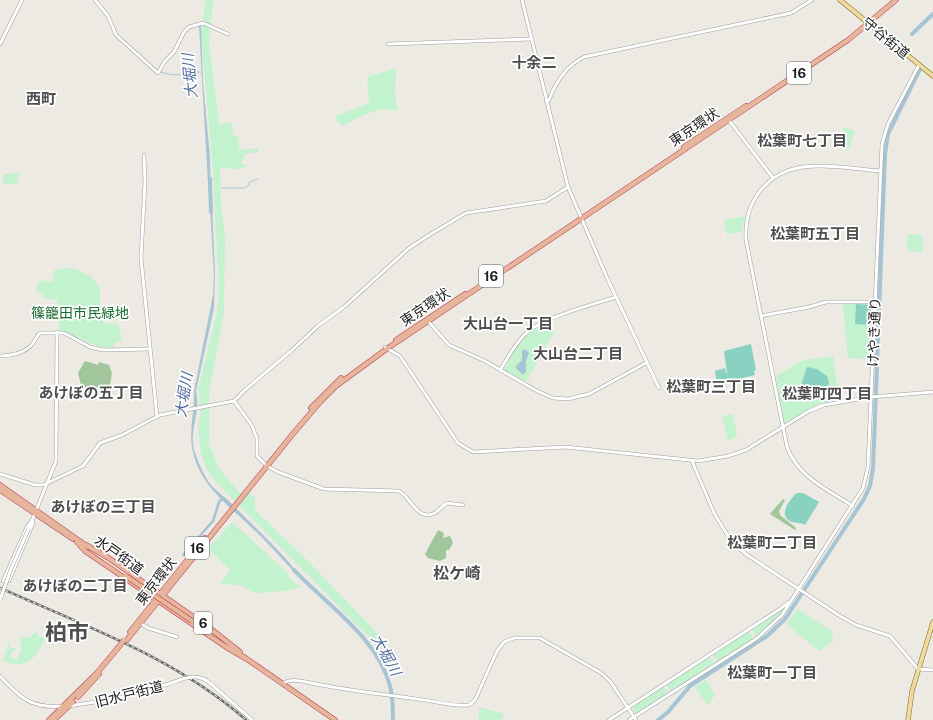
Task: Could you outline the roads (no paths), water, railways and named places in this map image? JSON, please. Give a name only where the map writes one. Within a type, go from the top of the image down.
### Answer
[{"type":"highway","name":"東京環状","points":[[868,23],[892,0]]},
{"type":"highway","name":"東京環状","points":[[52,719],[66,706],[140,623],[326,391],[350,371],[428,321],[581,217],[728,120],[868,23],[896,0]]},
{"type":"highway","name":"水戸街道","points":[[0,485],[77,542],[284,684]]},
{"type":"highway","name":"水戸街道","points":[[0,490],[86,545],[127,575]]},
{"type":"highway","points":[[77,542],[85,551],[157,600]]},
{"type":"highway","points":[[86,545],[107,556],[162,594]]},
{"type":"highway","name":"6","points":[[162,594],[216,632],[240,652]]},
{"type":"highway","name":"6","points":[[157,600],[226,648],[245,658]]},
{"type":"highway","name":"水戸街道","points":[[192,620],[240,652],[334,720]]},
{"type":"main road","name":"守谷街道","points":[[840,0],[933,76]]},
{"type":"main road","points":[[908,720],[910,697],[933,622]]},
{"type":"street","points":[[0,44],[22,0]]},
{"type":"street","points":[[94,0],[108,16],[116,35],[158,73],[165,60],[174,52],[186,29],[195,24],[205,24],[228,34]]},
{"type":"street","points":[[522,0],[568,187],[646,364],[659,388]]},
{"type":"street","points":[[546,101],[549,100],[554,87],[564,72],[587,55],[791,13],[812,0]]},
{"type":"street","points":[[388,44],[532,39]]},
{"type":"street","name":"けやき通り","points":[[802,591],[862,493],[867,477],[874,397],[875,302],[882,144],[885,130],[919,65]]},
{"type":"street","points":[[728,120],[773,178]]},
{"type":"street","points":[[144,155],[145,182],[141,258],[157,417]]},
{"type":"street","points":[[853,506],[812,480],[799,468],[789,452],[782,428],[746,240],[746,225],[753,201],[763,187],[773,178],[790,169],[810,165],[880,171]]},
{"type":"street","points":[[0,474],[35,485],[43,485],[83,466],[100,443],[122,435],[157,417],[188,409],[234,401],[246,388],[292,351],[319,325],[350,302],[410,248],[426,237],[466,214],[546,201],[568,187]]},
{"type":"street","points":[[500,370],[517,342],[533,327],[546,321],[616,297]]},
{"type":"street","points":[[761,316],[809,307],[826,302],[875,302]]},
{"type":"street","points":[[428,321],[441,338],[449,345],[500,370],[546,396],[568,399],[589,394],[646,364]]},
{"type":"street","points":[[0,356],[19,353],[26,350],[39,333],[58,332],[98,349],[124,350],[150,348]]},
{"type":"street","points":[[0,600],[10,568],[36,512],[56,461],[58,332]]},
{"type":"street","points":[[387,348],[400,356],[458,443],[470,452],[516,451],[566,446],[692,461],[741,452],[820,406],[832,402],[933,392]]},
{"type":"street","points":[[234,401],[249,420],[257,438],[257,456],[266,465],[286,476],[326,490],[399,491],[405,494],[415,510],[422,513],[435,513],[447,503],[463,505]]},
{"type":"street","points":[[692,461],[714,514],[731,541],[747,555],[856,625],[888,635],[918,669],[933,670]]},
{"type":"street","points":[[32,520],[33,523],[9,581],[3,581],[27,527],[32,520]]},
{"type":"street","points":[[609,720],[780,609],[802,591]]},
{"type":"street","points":[[628,720],[635,718],[767,631],[802,591]]},
{"type":"street","points":[[140,623],[148,628],[178,637]]},
{"type":"street","points":[[284,684],[289,681],[304,682],[458,706],[471,704],[496,651],[501,645],[512,638],[535,638],[544,640],[601,673],[610,681],[635,718]]},
{"type":"street","name":"旧水戸街道","points":[[0,676],[16,693],[29,702],[48,707],[115,699],[196,676],[203,678],[252,720]]},
{"type":"waterway","points":[[912,34],[933,14]]},
{"type":"waterway","points":[[658,720],[668,712],[690,686],[767,636],[785,619],[864,499],[870,486],[873,469],[885,154],[888,134],[920,69]]},
{"type":"waterway","points":[[161,72],[173,75],[201,72]]},
{"type":"waterway","name":"大堀川","points":[[210,179],[211,212]]},
{"type":"waterway","points":[[247,187],[250,182],[257,179]]},
{"type":"waterway","points":[[222,188],[245,188]]},
{"type":"waterway","points":[[183,555],[213,521],[219,502],[223,498]]},
{"type":"waterway","name":"大堀川","points":[[294,570],[350,623],[375,653],[384,669],[390,686],[393,720]]},
{"type":"railway","points":[[0,588],[97,630],[160,661],[219,698],[246,720]]},
{"type":"district","name":"十余二","points":[[534,63]]},
{"type":"district","name":"西町","points":[[41,99]]},
{"type":"district","name":"松葉町七丁目","points":[[802,141]]},
{"type":"district","name":"松葉町五丁目","points":[[815,234]]},
{"type":"district","name":"大山台一丁目","points":[[508,324]]},
{"type":"district","name":"大山台二丁目","points":[[578,354]]},
{"type":"district","name":"松葉町三丁目","points":[[711,387]]},
{"type":"district","name":"あけぼの五丁目","points":[[91,393]]},
{"type":"district","name":"松葉町四丁目","points":[[827,394]]},
{"type":"district","name":"あけぼの三丁目","points":[[103,507]]},
{"type":"district","name":"松葉町二丁目","points":[[772,543]]},
{"type":"district","name":"松ケ崎","points":[[457,573]]},
{"type":"district","name":"あけぼの二丁目","points":[[75,586]]},
{"type":"district","name":"柏市","points":[[67,632]]},
{"type":"district","name":"松葉町一丁目","points":[[772,673]]},
{"type":"park label","name":"篠籠田市民緑地","points":[[80,313]]}]
